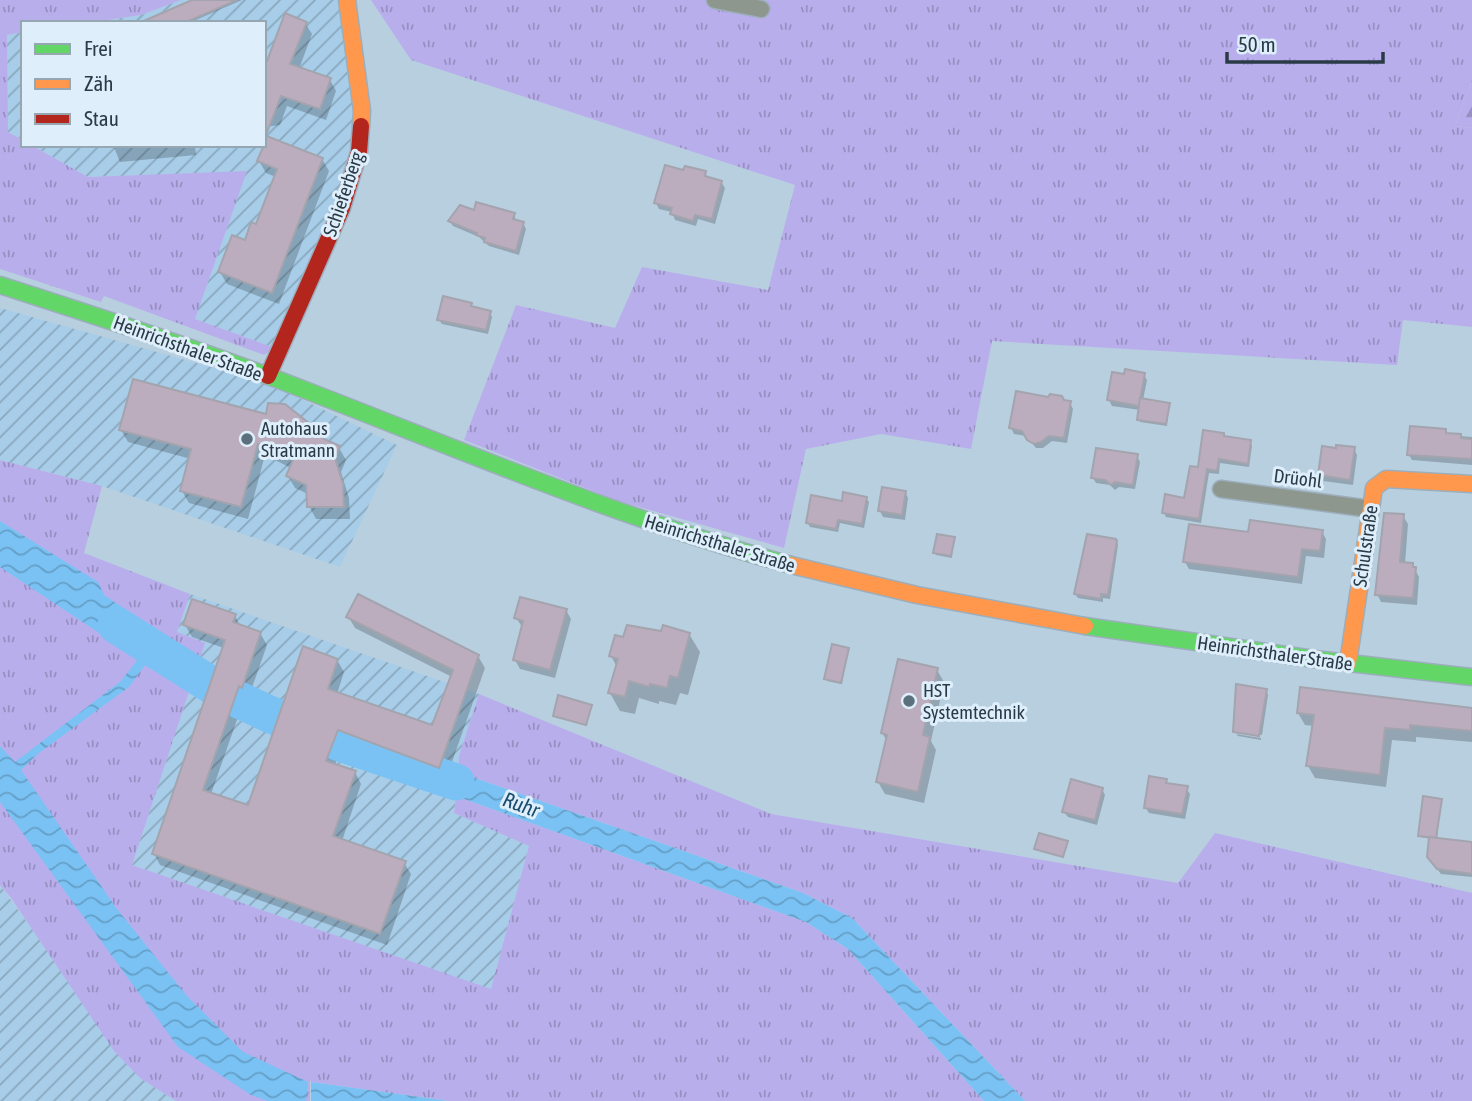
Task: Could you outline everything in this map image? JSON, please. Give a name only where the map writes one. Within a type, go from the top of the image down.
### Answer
[{"type":"main road","name":"Schieferberg","points":[[268,376],[342,208],[359,152],[362,131],[361,88],[347,0]]},
{"type":"main road","name":"Heinrichsthaler Straße","points":[[0,285],[135,328],[268,376],[630,517],[738,551],[957,605],[1050,621],[1349,663],[1472,677]]},
{"type":"main road","name":"Schulstraße","points":[[1349,663],[1374,488],[1382,480],[1472,484]]},
{"type":"street","points":[[715,0],[761,9]]},
{"type":"street","name":"Drüohl","points":[[1221,489],[1371,509]]},
{"type":"shaded area","points":[[181,0],[341,0],[360,122],[338,205],[275,348],[195,319],[246,172],[88,177],[35,147],[266,147],[266,21],[101,21],[141,15]]},
{"type":"shaded area","points":[[21,32],[21,139],[8,132],[7,35]]},
{"type":"shaded area","points":[[0,308],[268,383],[397,445],[340,567],[102,486],[0,460]]},
{"type":"shaded area","points":[[190,594],[479,694],[459,756],[458,772],[412,761],[406,778],[456,796],[454,813],[529,846],[491,990],[132,865],[204,643],[177,632]]},
{"type":"shaded area","points":[[0,885],[140,1078],[176,1101],[0,1101]]},
{"type":"green space","points":[[0,0],[181,0],[141,15],[101,21],[21,21],[21,32],[7,35],[8,132],[21,139],[21,147],[35,147],[88,177],[247,171],[195,319],[275,348],[264,355],[104,296],[101,302],[0,269]]},
{"type":"green space","points":[[371,0],[1472,0],[1472,80],[1455,126],[1472,128],[1472,327],[1403,320],[1397,365],[992,341],[971,449],[881,434],[806,449],[784,548],[618,501],[464,440],[516,305],[615,328],[642,267],[768,290],[795,185],[411,60]]},
{"type":"green space","points":[[1472,80],[1472,128],[1455,126]]},
{"type":"green space","points":[[0,460],[102,486],[84,553],[190,594],[177,632],[205,643],[132,865],[491,989],[529,846],[454,813],[456,796],[806,922],[848,949],[984,1101],[449,1101],[310,1080],[310,1101],[176,1101],[140,1078],[114,1051],[0,885]]},
{"type":"green space","points":[[479,694],[771,814],[1178,883],[1215,833],[1472,893],[1472,1101],[1025,1101],[852,918],[803,893],[458,772],[459,756]]},
{"type":"water","points":[[0,521],[98,582],[104,595],[167,637],[149,666],[146,664],[129,687],[39,753],[21,770],[117,909],[187,996],[243,1052],[308,1082],[306,1101],[268,1101],[251,1095],[178,1047],[0,802],[0,746],[15,762],[121,681],[138,659],[0,567]]},
{"type":"water","points":[[412,761],[458,772],[803,893],[852,918],[1025,1101],[984,1101],[848,949],[806,922],[406,778]]},
{"type":"water","points":[[311,1082],[449,1101],[311,1101]]},
{"type":"building","points":[[192,0],[237,0],[189,21],[144,21]]},
{"type":"building","points":[[285,13],[307,22],[290,64],[331,78],[320,109],[281,96],[266,135],[266,61]]},
{"type":"building","points":[[266,136],[323,158],[272,293],[218,272],[232,235],[245,240],[251,222],[256,224],[277,169],[257,161],[263,147],[266,147]]},
{"type":"building","points":[[665,165],[683,170],[685,166],[706,171],[705,176],[722,181],[712,219],[695,215],[693,221],[670,214],[672,208],[654,203]]},
{"type":"building","points":[[476,202],[515,213],[513,219],[524,222],[516,251],[484,242],[485,238],[476,235],[477,233],[448,221],[460,205],[474,210]]},
{"type":"building","points":[[443,296],[491,311],[486,330],[437,320]]},
{"type":"building","points":[[1125,369],[1145,373],[1139,406],[1107,400],[1112,372],[1124,374]]},
{"type":"building","points":[[133,379],[266,414],[268,403],[285,404],[324,439],[340,446],[335,458],[343,484],[344,507],[307,507],[306,485],[286,476],[293,460],[258,444],[241,507],[180,491],[191,449],[119,430]]},
{"type":"building","points":[[1016,391],[1048,397],[1050,394],[1062,396],[1064,400],[1071,401],[1064,438],[1049,436],[1034,444],[1027,440],[1022,431],[1009,428]]},
{"type":"building","points":[[1140,398],[1170,403],[1166,424],[1137,420]]},
{"type":"building","points":[[1410,426],[1446,429],[1446,433],[1461,434],[1461,438],[1472,439],[1472,459],[1407,455]]},
{"type":"building","points":[[1203,430],[1251,440],[1248,464],[1219,459],[1217,471],[1207,469],[1199,519],[1162,513],[1165,494],[1184,498],[1190,466],[1198,467]]},
{"type":"building","points":[[1336,445],[1355,447],[1350,480],[1318,475],[1322,446],[1336,448]]},
{"type":"building","points":[[1096,448],[1138,454],[1133,485],[1115,482],[1111,485],[1105,480],[1091,478]]},
{"type":"building","points":[[882,487],[906,491],[902,515],[878,511]]},
{"type":"building","points":[[843,492],[867,497],[862,524],[838,520],[836,529],[806,523],[811,495],[842,501]]},
{"type":"building","points":[[1384,513],[1404,514],[1400,562],[1413,563],[1413,567],[1416,567],[1413,598],[1375,595]]},
{"type":"building","points":[[1250,520],[1323,530],[1320,551],[1302,549],[1298,577],[1183,562],[1189,524],[1248,532]]},
{"type":"building","points":[[937,534],[955,537],[951,556],[933,553]]},
{"type":"building","points":[[1087,534],[1117,541],[1108,595],[1101,594],[1101,599],[1074,594]]},
{"type":"building","points":[[358,594],[479,655],[439,768],[338,730],[326,761],[356,771],[333,836],[406,861],[380,934],[152,854],[225,640],[183,625],[192,599],[236,614],[233,622],[261,632],[203,790],[248,805],[303,646],[338,659],[328,689],[432,725],[453,670],[346,617]]},
{"type":"building","points":[[520,597],[567,609],[550,670],[513,660],[523,621],[514,618]]},
{"type":"building","points":[[627,625],[661,631],[663,625],[690,633],[678,678],[670,676],[667,688],[650,684],[649,687],[629,681],[625,697],[608,693],[618,659],[609,656],[615,635],[623,637]]},
{"type":"building","points":[[832,644],[849,648],[841,683],[824,679]]},
{"type":"building","name":"HST Systemtechnik","points":[[898,659],[938,668],[923,735],[930,737],[918,792],[876,782],[887,735],[881,733]]},
{"type":"building","points":[[1236,684],[1267,689],[1259,736],[1233,732]]},
{"type":"building","points":[[1300,687],[1472,708],[1472,731],[1410,725],[1410,730],[1385,728],[1380,775],[1306,766],[1314,715],[1297,713]]},
{"type":"building","points":[[558,695],[592,705],[586,725],[553,716]]},
{"type":"building","points":[[1149,776],[1167,779],[1166,783],[1188,786],[1182,814],[1144,808]]},
{"type":"building","points":[[1071,779],[1103,788],[1095,820],[1062,812]]},
{"type":"building","points":[[1423,796],[1442,799],[1436,838],[1418,836]]},
{"type":"building","points":[[1039,833],[1068,841],[1063,857],[1034,849]]},
{"type":"building","points":[[1429,837],[1472,842],[1472,874],[1437,869],[1427,857]]},
{"type":"waterway","name":"Ruhr","points":[[116,625],[224,693],[269,714],[343,744],[456,782]]},
{"type":"traffic: fast","points":[[0,285],[230,362],[606,506],[791,565]]},
{"type":"traffic: fast","points":[[1085,626],[1314,659],[1472,677]]},
{"type":"traffic: slow","points":[[347,0],[362,111],[361,126]]},
{"type":"traffic: slow","points":[[1348,663],[1374,488],[1386,479],[1472,484]]},
{"type":"traffic: slow","points":[[791,565],[917,595],[1085,626]]},
{"type":"traffic: jam","points":[[268,376],[342,208],[359,152],[361,126]]},
{"type":"place","name":"Autohaus Stratmann","points":[[247,439]]},
{"type":"place","name":"HST Systemtechnik","points":[[909,701]]}]
